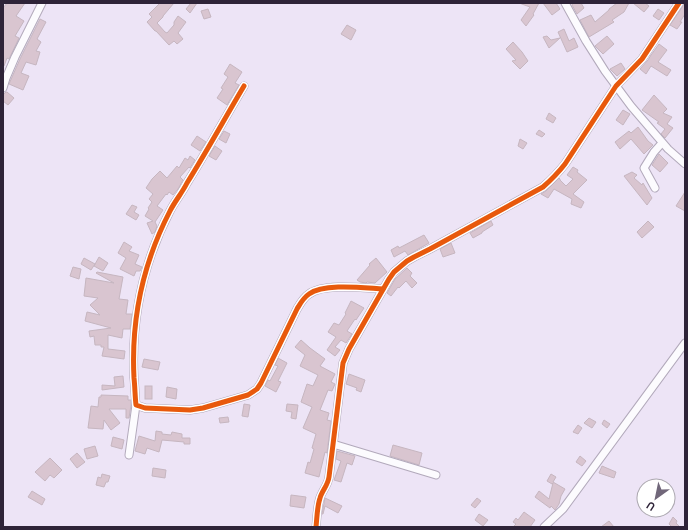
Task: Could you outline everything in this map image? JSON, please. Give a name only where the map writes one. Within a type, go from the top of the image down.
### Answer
[{"type":"street","points":[[3,88],[15,57],[42,3]]},
{"type":"street","points":[[565,3],[590,47],[616,86],[662,143],[685,164]]},
{"type":"street","points":[[316,527],[320,496],[330,478],[342,369],[345,357],[389,279],[400,266],[414,257],[542,187],[559,172],[616,86],[642,59],[679,3]]},
{"type":"street","points":[[129,455],[136,406],[133,359],[137,308],[142,285],[157,239],[170,210],[187,184],[244,86]]},
{"type":"street","points":[[655,188],[644,168],[654,152],[662,143]]},
{"type":"street","points":[[136,406],[145,408],[190,410],[203,408],[248,395],[257,389],[261,383],[297,309],[302,300],[308,295],[316,290],[328,288],[383,289]]},
{"type":"street","points":[[544,527],[563,509],[685,343]]},
{"type":"street","points":[[333,444],[436,475]]},
{"type":"building","points":[[7,3],[25,3],[16,16],[24,21],[15,36],[19,38],[9,59],[7,58],[3,66],[3,8]]},
{"type":"building","points":[[160,3],[174,3],[157,23],[165,32],[167,33],[174,25],[174,22],[178,16],[186,22],[178,33],[183,39],[177,44],[174,41],[169,45],[147,22],[152,17],[149,14]]},
{"type":"building","points":[[191,3],[197,3],[190,13],[186,9]]},
{"type":"building","points":[[519,3],[539,3],[533,14],[534,15],[526,26],[521,20],[530,7]]},
{"type":"building","points":[[543,3],[556,3],[560,9],[552,15]]},
{"type":"building","points":[[573,3],[581,3],[584,8],[577,14],[572,5]]},
{"type":"building","points":[[617,3],[629,3],[624,12],[612,20],[614,22],[589,37],[580,20],[591,15],[595,22]]},
{"type":"building","points":[[633,3],[645,3],[649,6],[644,12]]},
{"type":"building","points":[[684,3],[685,14],[677,29],[670,25]]},
{"type":"building","points":[[208,9],[211,17],[204,19],[201,11]]},
{"type":"building","points":[[658,9],[664,13],[659,20],[653,16]]},
{"type":"building","points":[[40,19],[46,22],[37,39],[41,42],[36,51],[40,52],[36,65],[26,62],[21,73],[29,76],[23,90],[9,84]]},
{"type":"building","points":[[347,25],[356,30],[351,40],[341,34]]},
{"type":"building","points":[[564,29],[569,41],[574,38],[578,47],[567,52],[558,32]]},
{"type":"building","points":[[547,36],[551,40],[560,38],[549,48],[543,37]]},
{"type":"building","points":[[607,36],[614,44],[603,54],[595,46]]},
{"type":"building","points":[[513,42],[528,61],[520,69],[512,61],[516,60],[506,49]]},
{"type":"building","points":[[659,44],[667,50],[658,62],[671,70],[667,76],[651,66],[646,74],[640,69]]},
{"type":"building","points":[[621,63],[625,69],[617,76],[610,69]]},
{"type":"building","points":[[230,64],[242,72],[235,83],[239,85],[227,105],[217,98],[228,77],[224,74]]},
{"type":"building","points":[[6,92],[14,98],[8,105],[3,101],[3,95]]},
{"type":"building","points":[[654,95],[667,109],[663,113],[672,117],[667,124],[673,128],[665,138],[661,134],[665,129],[657,123],[659,122],[642,110]]},
{"type":"building","points":[[623,110],[630,114],[623,125],[616,120]]},
{"type":"building","points":[[549,113],[556,118],[553,123],[546,119]]},
{"type":"building","points":[[638,127],[648,141],[653,145],[644,154],[631,139],[620,149],[615,142],[629,131],[631,133]]},
{"type":"building","points":[[539,130],[545,134],[542,137],[536,134]]},
{"type":"building","points":[[224,131],[230,134],[226,143],[219,139]]},
{"type":"building","points":[[197,136],[206,142],[200,151],[191,145]]},
{"type":"building","points":[[520,139],[527,143],[523,149],[518,146]]},
{"type":"building","points":[[215,146],[222,151],[216,160],[209,156]]},
{"type":"building","points":[[659,154],[668,163],[660,172],[652,165]]},
{"type":"building","points":[[190,156],[195,160],[190,168],[189,167],[180,177],[183,180],[178,189],[173,195],[169,192],[167,195],[166,194],[157,206],[163,210],[155,222],[157,226],[155,232],[152,234],[147,223],[153,221],[145,216],[152,202],[149,199],[153,194],[146,188],[160,171],[167,178],[177,166],[179,168],[185,158],[188,160]]},
{"type":"building","points":[[573,167],[578,170],[577,172],[587,180],[573,194],[584,202],[581,208],[571,204],[572,199],[554,189],[548,198],[541,194],[559,178],[566,186],[573,179],[567,175]]},
{"type":"building","points":[[632,172],[637,175],[634,178],[642,185],[643,183],[652,198],[647,205],[624,176]]},
{"type":"building","points":[[685,192],[685,211],[676,206]]},
{"type":"building","points":[[132,205],[137,207],[134,212],[139,215],[136,220],[126,214]]},
{"type":"building","points":[[491,221],[493,225],[473,238],[470,233]]},
{"type":"building","points":[[648,221],[654,227],[642,238],[637,232]]},
{"type":"building","points":[[424,235],[429,243],[408,255],[405,251],[394,257],[391,250],[398,246],[399,248]]},
{"type":"building","points":[[124,242],[132,247],[129,251],[139,255],[135,264],[142,267],[140,271],[136,271],[134,276],[120,269],[126,258],[118,253]]},
{"type":"building","points":[[451,243],[455,253],[443,257],[440,249]]},
{"type":"building","points":[[99,257],[108,263],[103,271],[94,266]]},
{"type":"building","points":[[84,258],[95,264],[91,270],[81,264]]},
{"type":"building","points":[[376,258],[387,272],[375,283],[360,282],[357,280],[370,265],[369,264]]},
{"type":"building","points":[[73,267],[81,269],[79,279],[70,276]]},
{"type":"building","points":[[407,268],[412,273],[410,276],[417,283],[412,288],[406,281],[399,288],[398,287],[391,296],[387,293],[395,279]]},
{"type":"building","points":[[96,273],[123,277],[119,299],[128,300],[126,314],[132,314],[130,329],[123,329],[122,338],[108,335],[108,349],[125,351],[124,359],[102,356],[104,347],[101,347],[101,345],[95,345],[94,336],[90,337],[89,331],[111,328],[85,321],[87,312],[100,315],[90,305],[98,298],[84,296],[86,278],[114,283]]},
{"type":"building","points":[[351,301],[364,308],[347,331],[352,334],[346,343],[341,340],[335,347],[340,350],[335,356],[327,350],[336,337],[328,332],[334,323],[339,325],[346,314],[345,313]]},
{"type":"building","points":[[301,340],[325,359],[320,366],[335,374],[331,382],[335,384],[332,391],[328,390],[320,410],[329,413],[327,420],[331,421],[327,453],[325,452],[319,477],[305,473],[314,449],[312,448],[316,434],[303,428],[312,407],[301,402],[307,384],[313,386],[318,375],[300,366],[305,355],[295,347]]},
{"type":"building","points":[[278,358],[287,363],[278,381],[281,382],[276,392],[265,386],[268,380],[270,381],[278,366],[275,365]]},
{"type":"building","points":[[144,359],[160,362],[158,370],[142,367]]},
{"type":"building","points":[[349,374],[365,380],[361,392],[356,390],[357,388],[346,384]]},
{"type":"building","points":[[123,376],[124,387],[102,390],[102,385],[115,386],[114,377]]},
{"type":"building","points":[[145,386],[152,386],[152,399],[145,399]]},
{"type":"building","points":[[167,387],[177,389],[176,399],[166,397]]},
{"type":"building","points":[[101,395],[128,396],[128,400],[131,400],[129,418],[126,418],[126,409],[109,409],[120,423],[111,430],[104,420],[103,429],[88,428],[91,406],[98,407],[99,397],[101,397]]},
{"type":"building","points":[[244,404],[250,405],[248,417],[242,416]]},
{"type":"building","points":[[287,404],[298,405],[296,419],[291,418],[292,412],[286,411]]},
{"type":"building","points":[[228,417],[229,422],[220,423],[219,418]]},
{"type":"building","points":[[589,418],[596,422],[592,428],[584,423]]},
{"type":"building","points":[[604,420],[610,424],[607,428],[602,424]]},
{"type":"building","points":[[578,425],[582,428],[578,434],[573,432]]},
{"type":"building","points":[[156,431],[162,432],[162,434],[171,435],[172,432],[182,434],[182,438],[190,438],[190,444],[162,440],[159,452],[147,448],[145,454],[135,451],[139,436],[155,441]]},
{"type":"building","points":[[113,437],[124,440],[122,449],[111,446]]},
{"type":"building","points":[[393,445],[422,453],[419,465],[390,456]]},
{"type":"building","points":[[95,446],[98,456],[87,459],[84,449]]},
{"type":"building","points":[[337,451],[355,456],[352,465],[347,463],[341,482],[334,480],[341,461],[336,459]]},
{"type":"building","points":[[77,453],[85,462],[77,468],[70,459]]},
{"type":"building","points":[[580,456],[586,461],[582,466],[576,462]]},
{"type":"building","points":[[50,458],[62,470],[54,478],[50,475],[45,481],[35,472]]},
{"type":"building","points":[[602,466],[616,472],[614,478],[599,473]]},
{"type":"building","points":[[153,468],[166,470],[165,478],[152,476]]},
{"type":"building","points":[[102,474],[110,476],[104,487],[96,485],[98,477],[101,478]]},
{"type":"building","points":[[551,474],[556,477],[553,482],[565,489],[555,510],[535,497],[539,491],[549,499],[553,483],[552,484],[547,481]]},
{"type":"building","points":[[32,491],[45,499],[42,505],[28,497]]},
{"type":"building","points":[[291,495],[306,497],[304,508],[290,506]]},
{"type":"building","points":[[325,498],[342,506],[338,513],[325,506],[322,514]]},
{"type":"building","points":[[477,498],[481,501],[475,508],[471,505]]},
{"type":"building","points":[[524,512],[535,520],[530,527],[513,527],[516,524],[513,522],[516,518],[518,520]]},
{"type":"building","points":[[479,514],[488,520],[483,526],[475,520]]},
{"type":"building","points":[[672,518],[674,518],[680,527],[672,527],[669,524]]},
{"type":"building","points":[[609,521],[614,527],[601,527]]},
{"type":"cycle path","points":[[316,527],[319,501],[329,477],[343,363],[349,349],[389,279],[394,272],[407,261],[543,187],[549,182],[565,164],[616,86],[642,59],[679,3]]},
{"type":"cycle path","points":[[244,86],[202,159],[172,207],[146,271],[137,313],[135,335],[134,378],[136,405],[145,408],[190,410],[203,408],[248,395],[257,389],[261,383],[297,309],[309,294],[324,288],[334,287],[383,289]]}]
